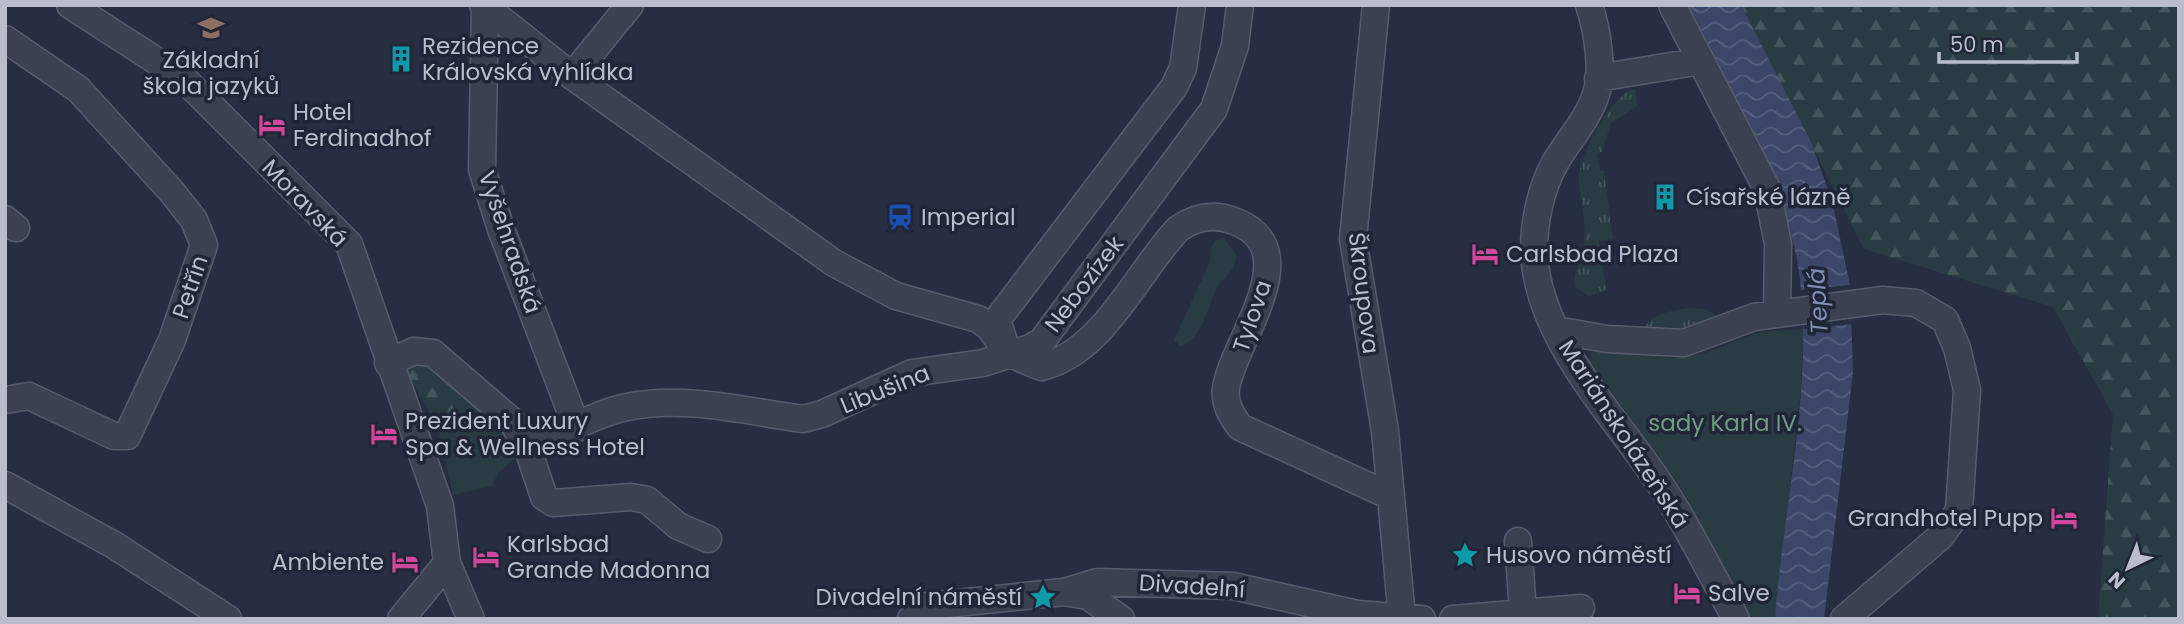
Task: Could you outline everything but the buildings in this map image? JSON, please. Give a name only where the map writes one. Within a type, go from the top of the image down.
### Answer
[{"type":"street","name":"Moravská","points":[[70,5],[183,79],[349,244],[388,363],[440,506],[447,563],[471,619]]},
{"type":"street","points":[[572,76],[630,5]]},
{"type":"street","name":"Nebozízek","points":[[1192,5],[1183,68],[1167,97],[997,320],[1008,353],[1030,348],[1042,341],[1214,109],[1225,83],[1235,46],[1240,5]]},
{"type":"street","name":"Škroupova","points":[[1376,5],[1353,239],[1385,431],[1390,496]]},
{"type":"street","points":[[1672,5],[1767,189],[1789,312]]},
{"type":"street","name":"Mariánskolázeňská","points":[[1593,6],[1597,92],[1589,110],[1555,163],[1539,209],[1534,248],[1537,284],[1556,330],[1595,394],[1669,497],[1736,619]]},
{"type":"street","points":[[484,7],[572,76],[834,263],[896,296],[978,319],[989,327],[1008,353]]},
{"type":"street","name":"Vyšehradská","points":[[484,7],[482,169],[501,229],[577,428]]},
{"type":"street","name":"Petřín","points":[[5,39],[78,89],[172,192],[194,220],[204,245],[172,340],[127,436],[114,436],[29,396],[5,400]]},
{"type":"street","points":[[1598,78],[1701,61]]},
{"type":"street","points":[[1183,68],[1225,83]]},
{"type":"street","name":"Tylova","points":[[1008,353],[1041,367],[1064,359],[1094,335],[1178,229],[1188,222],[1207,217],[1238,222],[1261,243],[1268,270],[1226,388],[1228,411],[1240,427],[1390,496]]},
{"type":"street","points":[[1556,330],[1608,339],[1684,343],[1754,317],[1883,300],[1916,303],[1945,320],[1957,348],[1967,390],[1959,511],[1940,537],[1844,619]]},
{"type":"street","points":[[388,363],[414,351],[433,353],[512,421],[528,449],[544,497],[553,503],[631,497],[647,500],[678,526],[708,539]]},
{"type":"street","name":"Libušina","points":[[528,449],[600,415],[627,407],[674,401],[803,419],[822,414],[912,373],[983,363],[1008,353]]},
{"type":"street","points":[[5,485],[114,545],[228,619]]},
{"type":"street","points":[[1390,496],[1412,618]]},
{"type":"street","points":[[1518,541],[1523,613]]},
{"type":"street","points":[[401,619],[447,563]]},
{"type":"street","name":"Divadelní","points":[[1064,592],[1098,582],[1233,586],[1357,614],[1412,618]]},
{"type":"street","points":[[911,619],[927,606],[1064,592],[1088,596],[1121,619]]},
{"type":"street","points":[[1453,619],[1581,608]]},
{"type":"green space","points":[[1741,5],[2179,5],[2179,619],[2098,619],[2113,414],[2053,307],[1864,249]]},
{"type":"green space","points":[[1635,89],[1637,106],[1611,123],[1602,152],[1597,153],[1600,171],[1604,171],[1613,239],[1599,241],[1606,290],[1589,296],[1575,287],[1574,281],[1585,237],[1580,171],[1590,143],[1607,113],[1626,93]]},
{"type":"green space","points":[[1224,238],[1237,256],[1235,263],[1217,288],[1199,330],[1188,343],[1180,346],[1174,340],[1209,264],[1211,248],[1215,241]]},
{"type":"green space","points":[[1689,308],[1704,309],[1719,317],[1689,330],[1642,332],[1655,317]]},
{"type":"green space","name":"sady Karla IV.","points":[[1804,329],[1801,389],[1775,619],[1751,619],[1680,486],[1589,361],[1592,351],[1599,347],[1674,358],[1702,354],[1761,332]]},
{"type":"green space","points":[[429,364],[478,396],[438,427],[407,373],[411,367]]},
{"type":"green space","points":[[478,396],[524,451],[498,473],[492,486],[453,495],[438,427]]},
{"type":"water","name":"Teplá","points":[[1682,5],[1741,5],[1811,142],[1832,201],[1850,285],[1853,372],[1824,619],[1775,619],[1801,393],[1802,303],[1797,260],[1789,226],[1765,161]]},
{"type":"pier","points":[[1850,285],[1853,324],[1804,329],[1800,290]]},
{"type":"place","name":"Základní škola jazyků","points":[[211,28]]},
{"type":"place","name":"Rezidence Královská vyhlídka","points":[[401,59]]},
{"type":"place","name":"Hotel Ferdinadhof","points":[[272,125]]},
{"type":"place","name":"Císařské lázně","points":[[1665,197]]},
{"type":"place","name":"Imperial","points":[[900,217]]},
{"type":"place","name":"Carlsbad Plaza","points":[[1485,254]]},
{"type":"place","name":"Prezident Luxury Spa & Wellness Hotel","points":[[384,434]]},
{"type":"place","name":"Grandhotel Pupp","points":[[2064,518]]},
{"type":"place","name":"Husovo náměstí","points":[[1465,555]]},
{"type":"place","name":"Karlsbad Grande Madonna","points":[[486,557]]},
{"type":"place","name":"Ambiente","points":[[405,562]]},
{"type":"place","name":"Salve","points":[[1687,593]]},
{"type":"place","name":"Divadelní náměstí","points":[[1043,597]]}]
